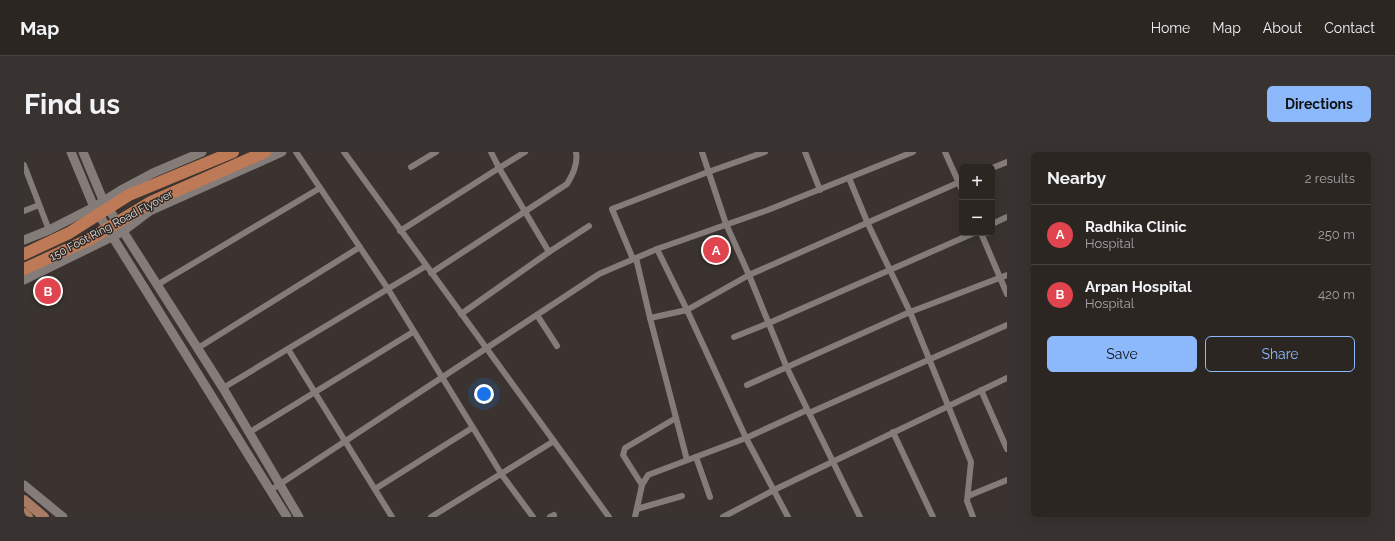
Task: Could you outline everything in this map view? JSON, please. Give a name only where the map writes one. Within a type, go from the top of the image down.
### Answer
[{"type":"highway","name":"150 Foot Ring Road Flyover","points":[[24,254],[70,233],[129,195],[233,152]]},
{"type":"highway","name":"150 Foot Ring Road Flyover","points":[[24,269],[90,239],[151,202],[265,152]]},
{"type":"main road","points":[[24,500],[44,517]]},
{"type":"main road","points":[[24,513],[28,517]]},
{"type":"street","points":[[71,152],[94,207],[287,517]]},
{"type":"street","points":[[83,152],[103,200],[122,232],[223,388],[299,517]]},
{"type":"street","points":[[24,240],[49,230],[94,207],[103,200],[153,173],[202,152]]},
{"type":"street","points":[[24,280],[113,237],[150,211],[282,152]]},
{"type":"street","points":[[296,152],[388,289],[502,475],[533,517]]},
{"type":"street","points":[[344,152],[400,231],[610,517]]},
{"type":"street","points":[[411,167],[426,155],[436,152]]},
{"type":"street","points":[[491,152],[549,252]]},
{"type":"street","points":[[400,231],[525,152]]},
{"type":"street","points":[[431,273],[567,184],[574,174],[577,159],[576,152]]},
{"type":"street","points":[[702,152],[726,224],[750,275],[787,368],[860,517]]},
{"type":"street","points":[[687,460],[635,258],[612,209],[765,152]]},
{"type":"street","points":[[805,152],[820,190]]},
{"type":"street","points":[[271,490],[599,274],[657,249],[768,210],[913,152]]},
{"type":"street","points":[[945,152],[959,180]]},
{"type":"street","points":[[995,167],[1007,162]]},
{"type":"street","points":[[24,165],[49,230]]},
{"type":"street","points":[[849,178],[868,224],[910,312],[971,462],[967,501],[973,517]]},
{"type":"street","points":[[650,318],[687,310],[750,275],[959,182]]},
{"type":"street","points":[[157,285],[320,188]]},
{"type":"street","points":[[24,212],[39,205]]},
{"type":"street","points":[[995,223],[1007,217]]},
{"type":"street","points":[[461,314],[549,252],[589,226]]},
{"type":"street","points":[[734,337],[967,236]]},
{"type":"street","points":[[982,236],[1007,294]]},
{"type":"street","points":[[198,348],[360,247]]},
{"type":"street","points":[[657,249],[746,438],[788,517]]},
{"type":"street","points":[[223,388],[426,266]]},
{"type":"street","points":[[747,385],[910,312],[1007,275]]},
{"type":"street","points":[[537,315],[557,346]]},
{"type":"street","points":[[635,517],[642,485],[648,475],[746,438],[1007,325]]},
{"type":"street","points":[[250,432],[316,393],[413,332]]},
{"type":"street","points":[[288,349],[392,517]]},
{"type":"street","points":[[723,517],[774,490],[1007,378]]},
{"type":"street","points":[[981,390],[1007,449]]},
{"type":"street","points":[[642,485],[623,455],[623,451],[625,448],[676,418]]},
{"type":"street","points":[[375,489],[472,428]]},
{"type":"street","points":[[893,432],[933,517]]},
{"type":"street","points":[[430,517],[502,475],[554,441]]},
{"type":"street","points":[[696,457],[710,497]]},
{"type":"street","points":[[968,496],[1007,480]]},
{"type":"street","points":[[24,485],[63,517]]},
{"type":"street","points":[[637,509],[682,496]]},
{"type":"place","name":"Radhika Clinic","points":[[716,250]]},
{"type":"place","name":"Arpan Hospital","points":[[48,291]]}]
